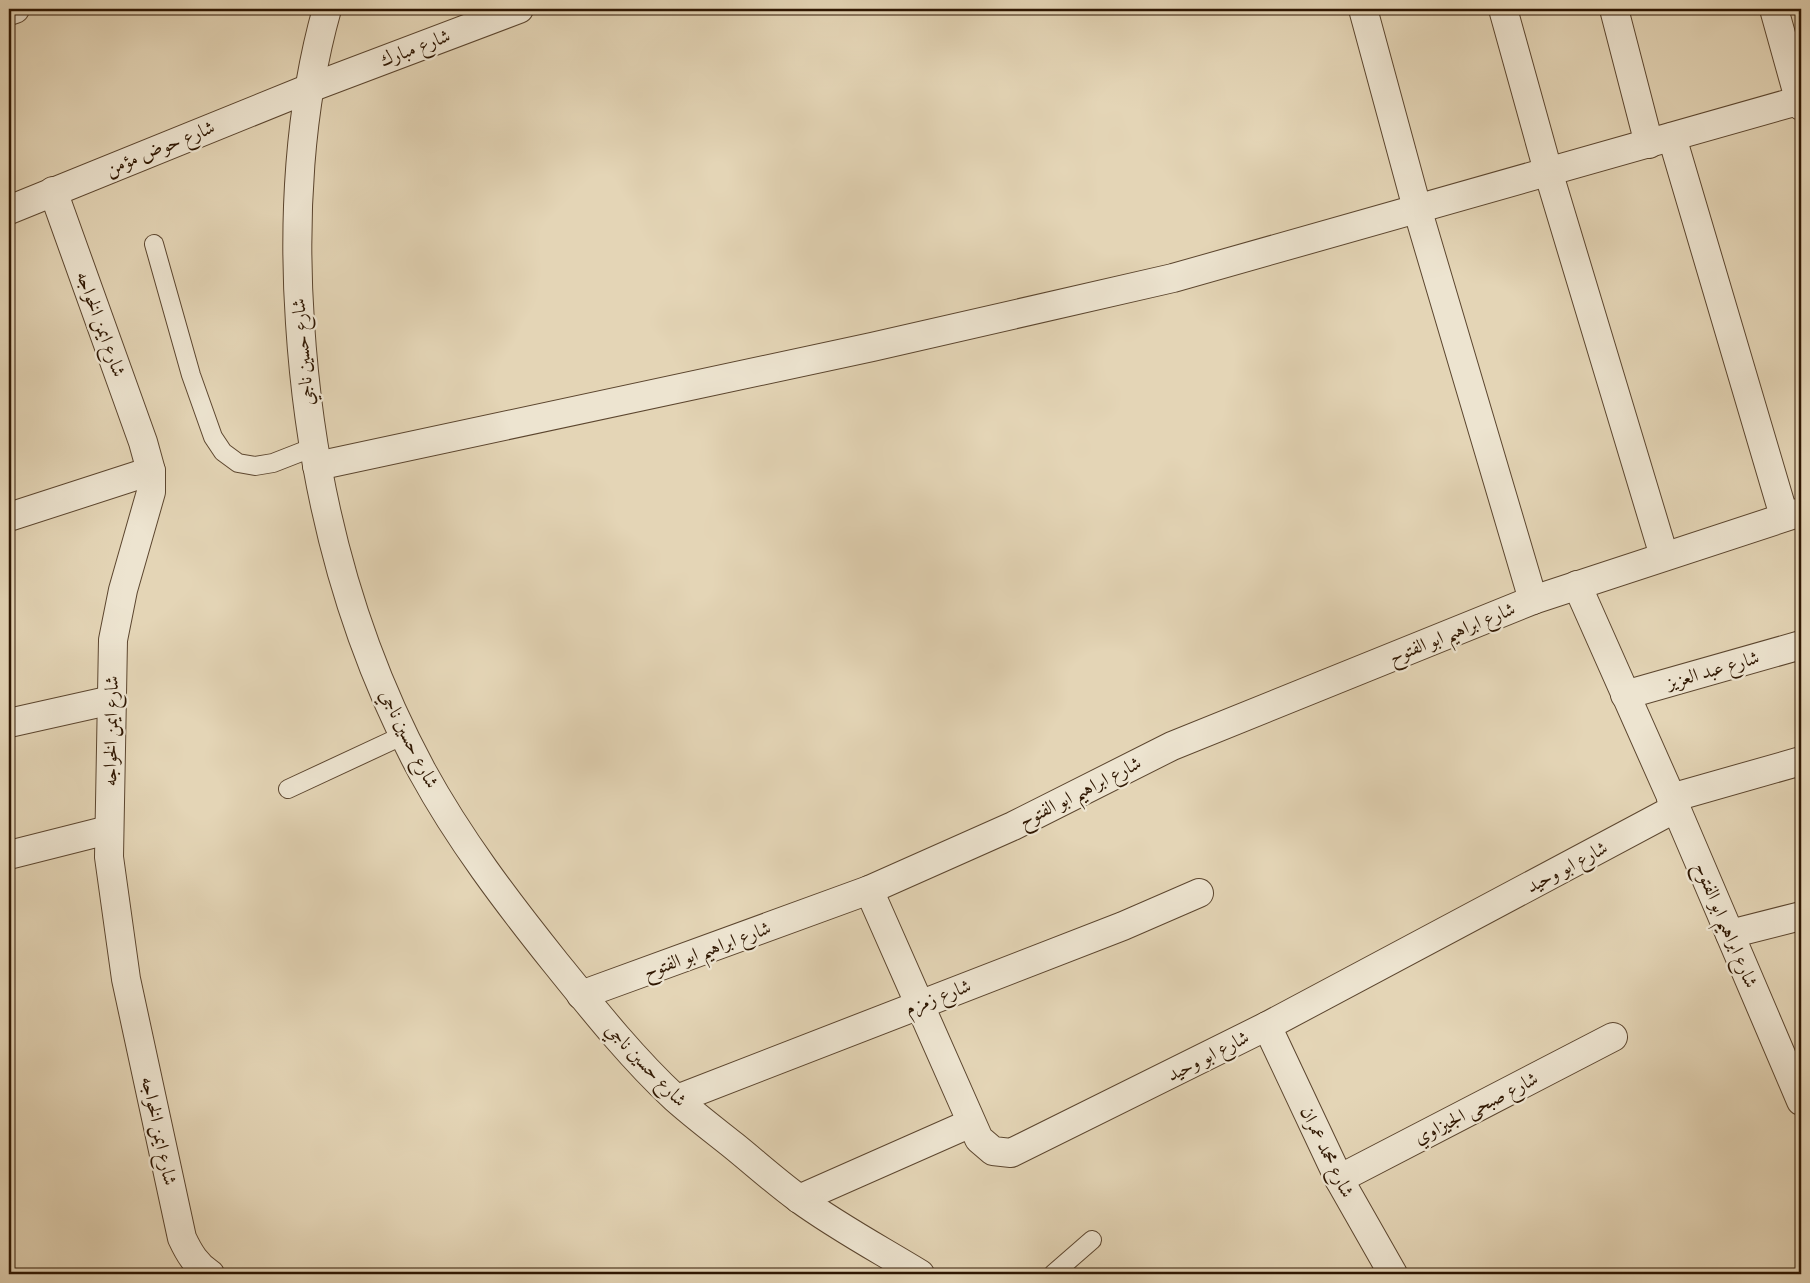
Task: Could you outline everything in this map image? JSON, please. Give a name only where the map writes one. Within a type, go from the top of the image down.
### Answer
[{"type":"street","points":[[9,11],[15,9]]},
{"type":"street","name":"شارع مبارك","points":[[310,88],[519,9]]},
{"type":"street","points":[[1363,9],[1417,208],[1533,600]]},
{"type":"street","points":[[1503,9],[1548,171],[1664,556]]},
{"type":"street","points":[[1614,9],[1793,514]]},
{"type":"street","points":[[316,456],[872,346],[1173,278],[1548,171],[1801,102],[1774,9]]},
{"type":"street","name":"شارع حسين ناجي","points":[[332,11],[310,88],[299,184],[297,279],[303,373],[333,546],[356,623],[386,699],[423,772],[466,841],[512,909],[632,1055],[677,1099],[799,1199],[920,1274]]},
{"type":"street","name":"شارع حوض مؤمن","points":[[9,210],[310,88]]},
{"type":"street","name":"شارع ايمن الخواجه","points":[[53,191],[143,442],[151,472],[151,492],[117,614],[113,640],[108,830],[113,893],[126,979],[182,1238],[189,1253],[201,1268],[210,1274]]},
{"type":"street","points":[[9,517],[151,472]]},
{"type":"street","name":"شارع ابراهيم ابو الفتوح","points":[[581,994],[869,890],[1013,826],[1172,746],[1533,600],[1793,514]]},
{"type":"street","name":"شارع ابراهيم ابو الفتوح","points":[[1577,585],[1624,695],[1674,803],[1801,1101]]},
{"type":"street","name":"شارع عبد العزيز","points":[[1624,695],[1801,645]]},
{"type":"street","points":[[9,723],[112,700]]},
{"type":"street","name":"شارع ابو وحيد","points":[[869,890],[979,1139],[993,1151],[1012,1153],[1267,1026],[1674,803],[1801,761]]},
{"type":"street","points":[[9,855],[108,830]]},
{"type":"street","name":"شارع زمزم","points":[[677,1099],[1123,926],[1199,893]]},
{"type":"street","points":[[1730,934],[1801,916]]},
{"type":"street","name":"شارع محمد عمران","points":[[1267,1026],[1339,1179],[1393,1274]]},
{"type":"street","name":"شارع صبحى الجيزاوي","points":[[1339,1179],[1613,1037]]},
{"type":"street","points":[[799,1199],[971,1123]]},
{"type":"lane","points":[[154,244],[191,375],[213,437],[223,452],[238,463],[255,466],[316,456]]},
{"type":"lane","points":[[288,789],[404,735]]},
{"type":"lane","points":[[1053,1274],[1092,1240]]}]
